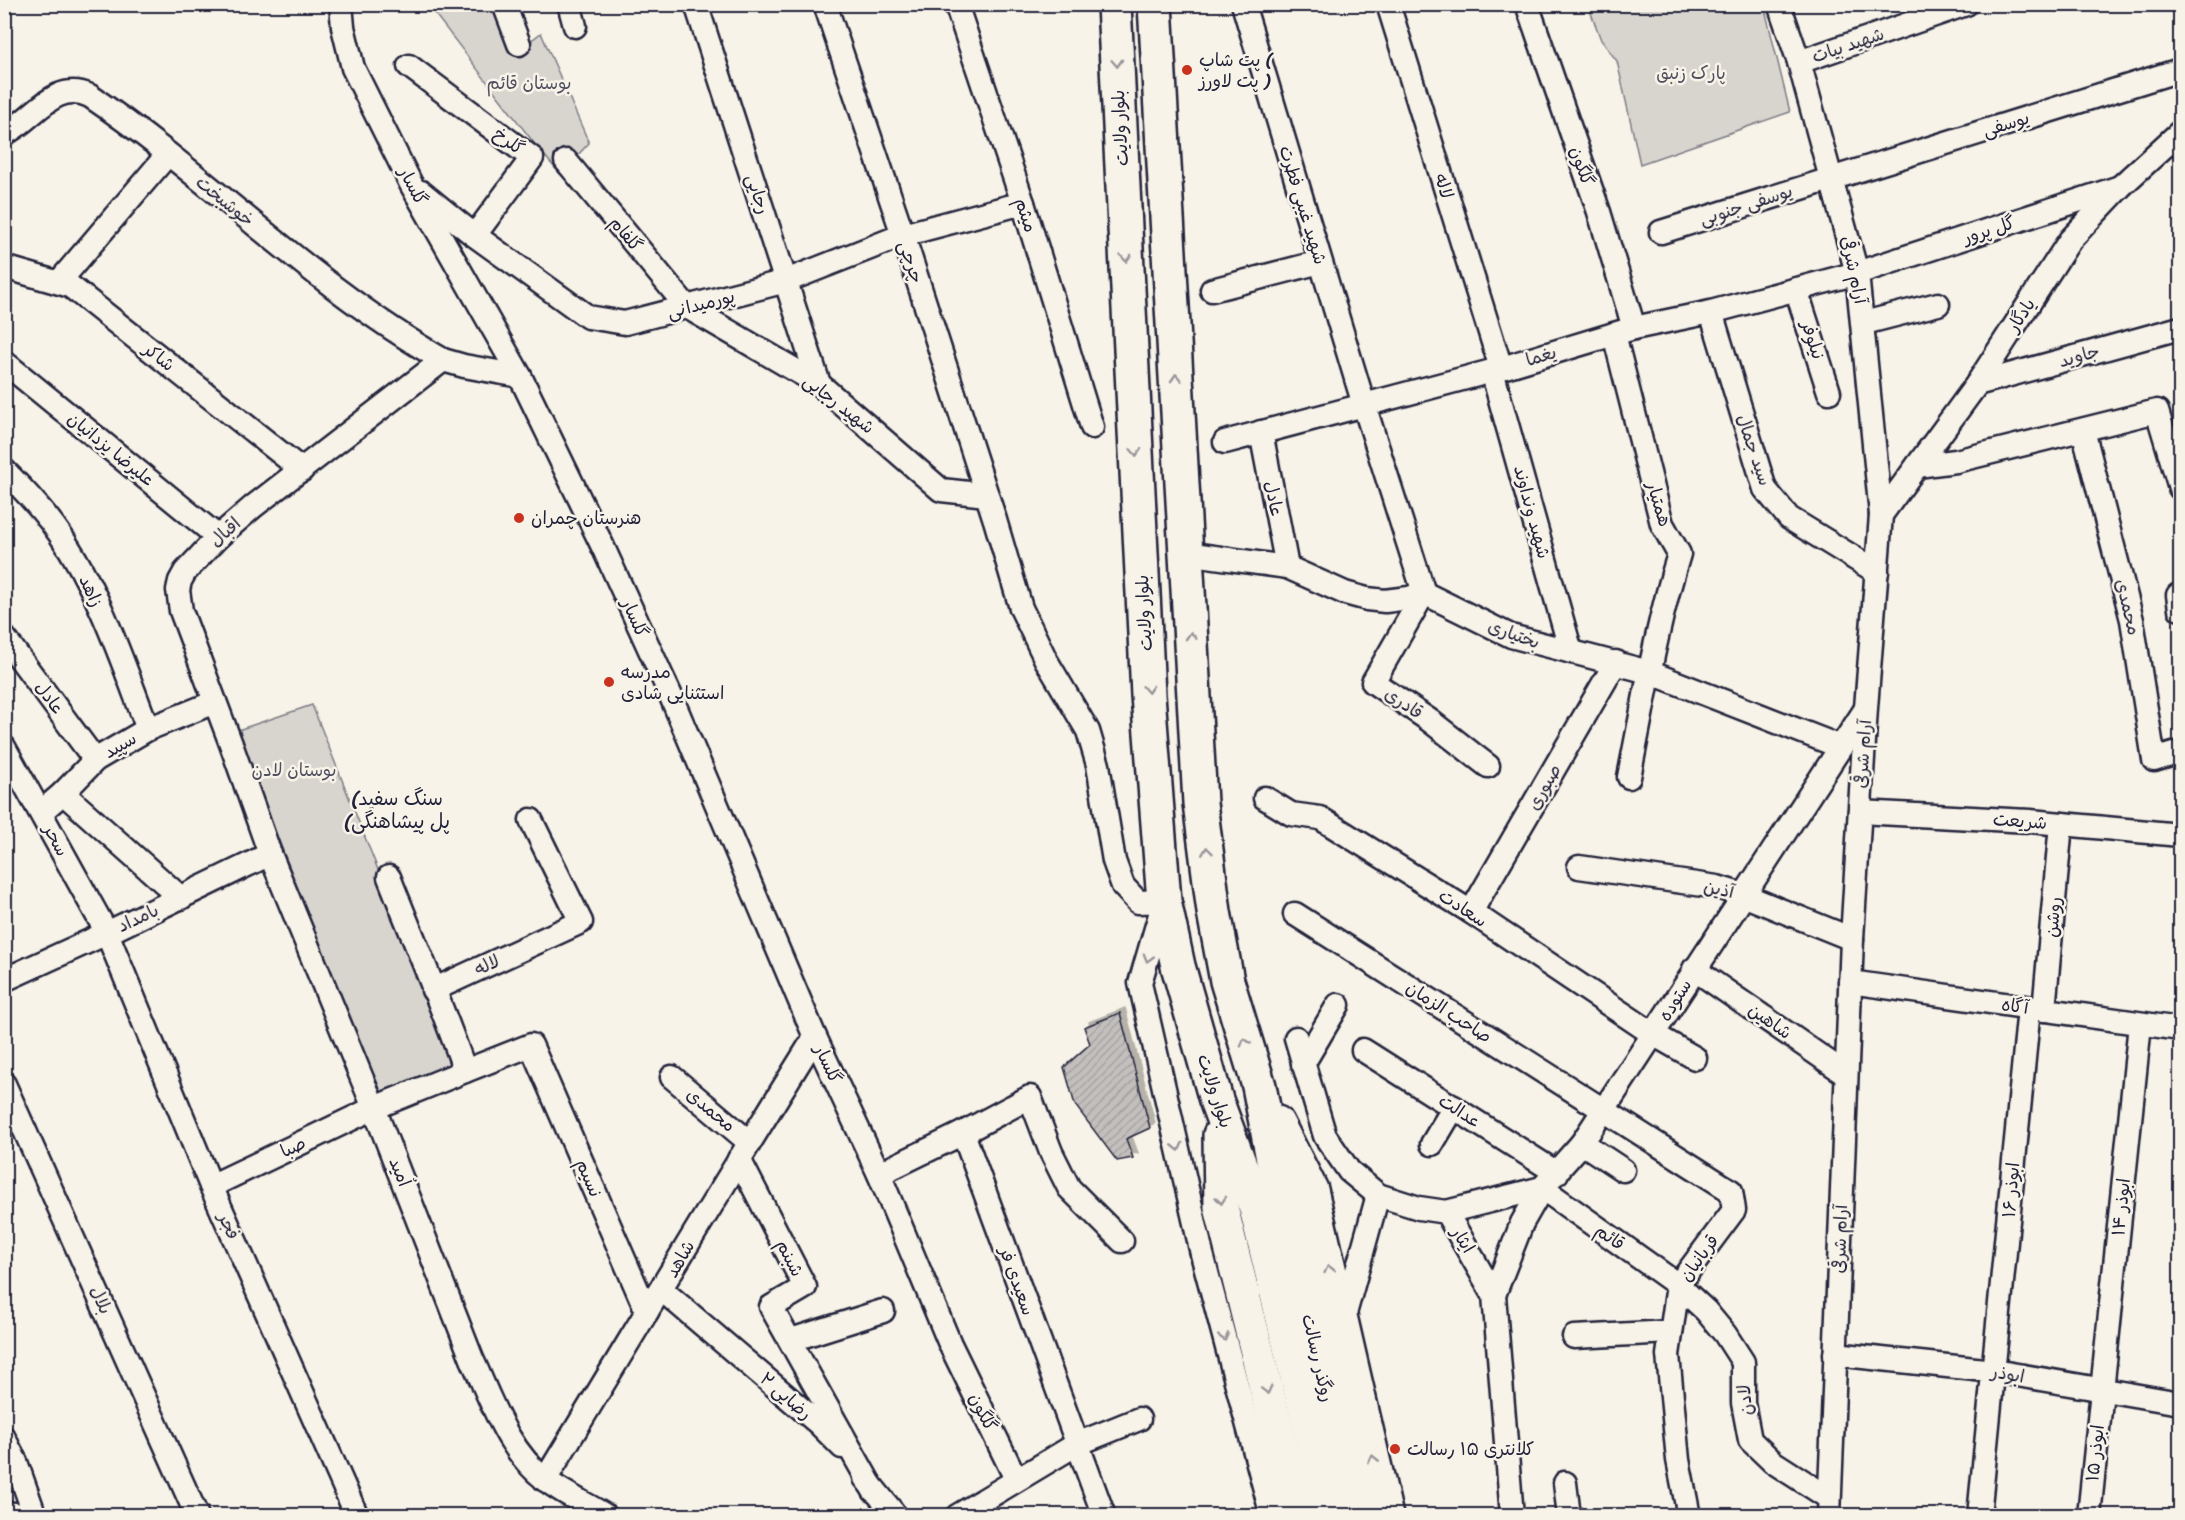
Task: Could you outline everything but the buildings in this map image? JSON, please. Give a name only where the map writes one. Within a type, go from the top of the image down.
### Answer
[{"type":"highway","name":"بلوار ولایت","points":[[1114,4],[1148,695],[1164,901],[1178,966],[1216,1100],[1268,1204]]},
{"type":"highway","points":[[1155,4],[1200,803],[1214,912],[1227,981],[1259,1086],[1311,1190],[1386,1515]]},
{"type":"highway","points":[[1259,1086],[1268,1204]]},
{"type":"highway","points":[[1216,1100],[1220,1133],[1221,1207],[1298,1515]]},
{"type":"highway","name":"روگذر رسالت","points":[[1268,1204],[1331,1515]]},
{"type":"highway","name":"روگذر رسالت","points":[[1268,1204],[1356,1515]]},
{"type":"street","name":"گلسار","points":[[341,4],[343,27],[353,68],[411,184],[520,376],[603,547],[670,694],[815,1037],[879,1174],[950,1344]]},
{"type":"street","points":[[504,4],[519,44]]},
{"type":"street","points":[[568,4],[575,26]]},
{"type":"street","name":"رجایی","points":[[696,4],[819,384]]},
{"type":"street","name":"چرچی","points":[[825,4],[903,235],[1021,608],[1046,660],[1088,731],[1098,765],[1114,861],[1123,886],[1138,903],[1164,901]]},
{"type":"street","name":"میثم","points":[[956,4],[1023,203],[1092,427]]},
{"type":"street","name":"شهید غیبی فطرت","points":[[1243,4],[1364,405],[1424,592]]},
{"type":"street","name":"لاله","points":[[1388,4],[1497,370]]},
{"type":"street","name":"گلگون","points":[[1527,4],[1599,212],[1624,331]]},
{"type":"street","name":"آرام شرقی","points":[[1779,4],[1799,62],[1857,273],[1864,323],[1881,515],[1852,939],[1829,1507]]},
{"type":"street","name":"شهید بیات","points":[[1799,62],[1966,4]]},
{"type":"street","name":"گلرخ","points":[[409,66],[532,158],[475,236]]},
{"type":"street","name":"یوسفی","points":[[1831,178],[2181,70]]},
{"type":"street","name":"خوشبخت","points":[[4,134],[15,129],[61,93],[70,90],[81,92],[102,104],[168,154],[330,285],[417,345],[443,360]]},
{"type":"street","name":"یادگار","points":[[1881,515],[1977,384],[2070,240],[2120,187],[2181,132]]},
{"type":"street","points":[[59,282],[168,154]]},
{"type":"street","name":"گلفام","points":[[566,161],[687,307]]},
{"type":"street","name":"یوسفی جنوبی","points":[[1661,232],[1831,178]]},
{"type":"street","name":"پورمیدانی","points":[[411,184],[475,236],[588,317],[625,323],[786,281],[903,235],[1023,203]]},
{"type":"street","name":"گل پرور","points":[[1857,273],[2120,187]]},
{"type":"street","points":[[1212,290],[1320,262]]},
{"type":"street","name":"شاکر","points":[[4,267],[66,284],[302,470]]},
{"type":"street","name":"یغما","points":[[1225,442],[1497,370],[1624,331],[1710,312],[1857,273]]},
{"type":"street","name":"نیلوفر","points":[[1796,289],[1829,392]]},
{"type":"street","points":[[1864,323],[1938,304]]},
{"type":"street","name":"شهید رجایی","points":[[687,307],[819,384],[941,490],[987,495]]},
{"type":"street","name":"سید جمال","points":[[1710,312],[1765,489],[1789,518],[1877,572]]},
{"type":"street","name":"جاوید","points":[[1977,384],[2181,328]]},
{"type":"street","name":"همتیار","points":[[1624,331],[1662,524],[1679,554],[1649,672]]},
{"type":"street","points":[[443,360],[520,376]]},
{"type":"street","name":"اقبال","points":[[270,854],[181,611],[178,590],[185,572],[218,537],[254,506],[443,360]]},
{"type":"street","name":"علیرضا یزدانیان","points":[[4,362],[218,537]]},
{"type":"street","name":"شهید ونداوند","points":[[1497,370],[1571,652]]},
{"type":"street","points":[[1917,466],[1956,461],[2157,411],[2181,488]]},
{"type":"street","name":"محمدی","points":[[2083,430],[2132,620],[2154,760],[2181,753]]},
{"type":"street","name":"عادل","points":[[1261,432],[1287,567]]},
{"type":"street","name":"زاهد","points":[[4,470],[46,515],[80,568],[119,653],[148,729]]},
{"type":"street","points":[[1186,553],[1287,567],[1345,593],[1367,599],[1385,601],[1409,598],[1424,592]]},
{"type":"street","name":"بختیاری","points":[[1424,592],[1510,636],[1649,672],[1841,747]]},
{"type":"street","name":"قادری","points":[[1424,592],[1373,682],[1429,720],[1488,766]]},
{"type":"street","name":"عادل","points":[[4,637],[94,760]]},
{"type":"street","name":"صبوری","points":[[1471,912],[1617,662]]},
{"type":"street","points":[[1629,777],[1649,672]]},
{"type":"street","name":"سپید","points":[[41,812],[63,793],[94,760],[148,729],[215,702]]},
{"type":"street","name":"ستوده","points":[[1494,1295],[1522,1223],[1549,1181],[1582,1143],[1866,708]]},
{"type":"street","name":"سحر","points":[[4,747],[107,933]]},
{"type":"street","points":[[63,793],[181,898]]},
{"type":"street","name":"سعادت","points":[[1265,798],[1291,814],[1320,818],[1471,912],[1653,1034],[1695,1058]]},
{"type":"street","name":"شریعت","points":[[1860,812],[2061,824],[2181,835]]},
{"type":"street","name":"لاله","points":[[433,990],[581,922],[531,820]]},
{"type":"street","name":"روشن","points":[[2036,1009],[2061,824]]},
{"type":"street","name":"بامداد","points":[[4,980],[270,854]]},
{"type":"street","name":"اُمید","points":[[270,854],[374,1108],[472,1359],[512,1441],[523,1457],[545,1480],[606,1515]]},
{"type":"street","name":"آذین","points":[[1579,867],[1696,884],[1743,895],[1852,939]]},
{"type":"street","points":[[389,877],[433,990],[448,1022],[465,1071]]},
{"type":"street","points":[[1164,901],[1140,983],[1202,1254],[1272,1515]]},
{"type":"street","name":"صاحب الزمان","points":[[1295,914],[1603,1111]]},
{"type":"street","name":"فجر","points":[[107,933],[211,1186],[357,1515]]},
{"type":"street","name":"شاهین","points":[[1694,969],[1846,1074]]},
{"type":"street","name":"آگاه","points":[[1850,982],[2181,1029]]},
{"type":"street","points":[[1303,1064],[1338,1005]]},
{"type":"street","name":"ابوذر ۱۶","points":[[1994,1371],[2036,1009]]},
{"type":"street","name":"ابوذر ۱۴","points":[[2102,1391],[2140,1023]]},
{"type":"street","name":"شاهد","points":[[545,1480],[815,1037]]},
{"type":"street","name":"ایثار","points":[[1296,1038],[1324,1136],[1349,1171],[1378,1195],[1419,1208],[1446,1212],[1494,1295],[1512,1515]]},
{"type":"street","name":"نسیم","points":[[465,1071],[531,1044],[647,1312]]},
{"type":"street","name":"عدالت","points":[[1363,1050],[1454,1107],[1549,1181]]},
{"type":"street","name":"صبا","points":[[211,1186],[374,1108],[465,1071]]},
{"type":"street","name":"محمدی","points":[[672,1077],[744,1151]]},
{"type":"street","name":"بلال","points":[[4,1084],[197,1515]]},
{"type":"street","points":[[879,1174],[1030,1097],[1069,1188],[1122,1240]]},
{"type":"street","points":[[1432,1144],[1454,1107]]},
{"type":"street","name":"قربانیان","points":[[1603,1111],[1731,1191],[1734,1210],[1678,1285],[1668,1355],[1678,1460],[1689,1515]]},
{"type":"street","name":"سعیدی فر","points":[[963,1133],[1104,1515]]},
{"type":"street","points":[[1582,1143],[1623,1170]]},
{"type":"street","name":"شبنم","points":[[744,1151],[805,1287],[771,1307],[874,1491]]},
{"type":"street","points":[[1446,1212],[1549,1181]]},
{"type":"street","name":"قائم","points":[[1549,1181],[1678,1285]]},
{"type":"street","points":[[1342,1325],[1378,1195]]},
{"type":"street","name":"لادن","points":[[1678,1285],[1718,1326],[1743,1362],[1743,1403],[1750,1440],[1773,1462],[1829,1507]]},
{"type":"street","name":"رضایی ۲","points":[[662,1290],[819,1424],[851,1457],[874,1491],[896,1515]]},
{"type":"street","points":[[791,1340],[883,1311]]},
{"type":"street","points":[[1574,1337],[1671,1332]]},
{"type":"street","name":"گلگون","points":[[950,1344],[1016,1479]]},
{"type":"street","name":"ابوذر","points":[[1835,1354],[1994,1371],[2181,1403]]},
{"type":"street","points":[[1979,1515],[1994,1371]]},
{"type":"street","name":"ابوذر ۱۵","points":[[2089,1515],[2102,1391]]},
{"type":"street","points":[[957,1515],[1077,1444],[1139,1419]]},
{"type":"street","points":[[4,1438],[16,1462],[35,1515],[4,1514]]},
{"type":"street","points":[[1565,1483],[1569,1515]]},
{"type":"green space","name":"بوستان قائم","points":[[428,5],[495,5],[513,54],[541,33],[589,143],[560,174],[534,143]]},
{"type":"green space","name":"پارک زنبق","points":[[1588,5],[1764,5],[1790,112],[1640,164],[1617,61],[1601,40]]},
{"type":"green space","name":"بوستان لادن","points":[[312,705],[457,1067],[381,1096],[235,731]]},
{"type":"place","name":"پت شاپ ( پت لاورز )","points":[[1187,70]]},
{"type":"place","name":"هنرستان چمران","points":[[519,518]]},
{"type":"place","name":"مدرسه استثنایی شادی","points":[[609,682]]},
{"type":"place","name":"کلانتری ۱۵ رسالت","points":[[1395,1449]]},
{"type":"district","name":"(سنگ سفید (پل پیشاهنگی","points":[[397,810]]}]
